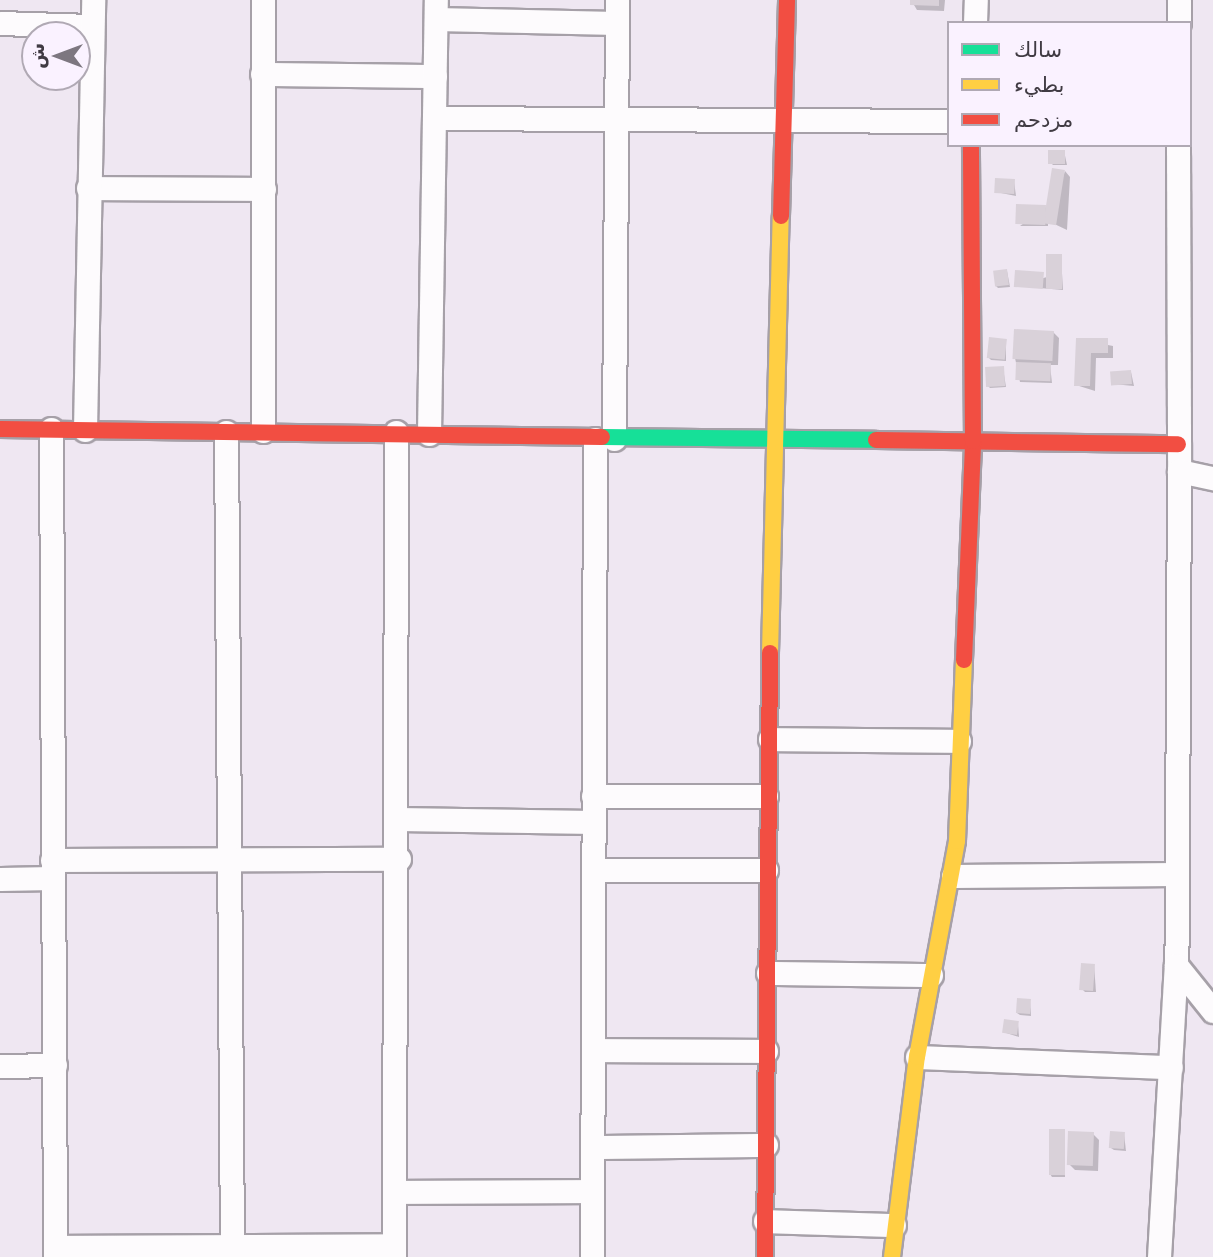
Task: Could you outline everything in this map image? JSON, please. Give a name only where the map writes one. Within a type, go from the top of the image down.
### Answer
[{"type":"street","points":[[91,26],[93,0]]},
{"type":"street","points":[[263,0],[263,431]]},
{"type":"street","points":[[765,1257],[768,973],[766,796],[770,739],[787,0]]},
{"type":"street","points":[[975,21],[976,0]]},
{"type":"street","points":[[1179,0],[1179,21]]},
{"type":"street","points":[[429,434],[436,10],[617,11],[618,122],[593,796],[595,870],[592,1257]]},
{"type":"street","points":[[0,23],[21,24]]},
{"type":"street","points":[[262,75],[435,76]]},
{"type":"street","points":[[85,430],[90,91]]},
{"type":"street","points":[[435,118],[618,122],[947,121]]},
{"type":"street","points":[[892,1257],[917,1057],[931,975],[953,876],[974,441],[971,147]]},
{"type":"street","points":[[1159,1257],[1176,965],[1178,147]]},
{"type":"street","points":[[88,188],[264,189]]},
{"type":"street","points":[[0,429],[397,432],[605,439],[777,437],[1178,443]]},
{"type":"street","points":[[51,429],[55,1252],[394,1251],[399,859],[397,432]]},
{"type":"street","points":[[226,432],[232,1252]]},
{"type":"street","points":[[1179,471],[1213,478]]},
{"type":"street","points":[[770,739],[959,741]]},
{"type":"street","points":[[593,796],[766,796]]},
{"type":"street","points":[[398,819],[594,822]]},
{"type":"street","points":[[0,879],[52,869],[229,859],[399,859]]},
{"type":"street","points":[[595,870],[766,870]]},
{"type":"street","points":[[953,876],[1176,874]]},
{"type":"street","points":[[1176,965],[1210,1000]]},
{"type":"street","points":[[768,973],[931,975]]},
{"type":"street","points":[[593,1050],[766,1051]]},
{"type":"street","points":[[917,1057],[1171,1067]]},
{"type":"street","points":[[0,1066],[55,1065]]},
{"type":"street","points":[[593,1147],[766,1145]]},
{"type":"street","points":[[394,1192],[592,1191]]},
{"type":"street","points":[[765,1221],[894,1225]]},
{"type":"building","points":[[910,0],[939,0],[939,6],[910,5]]},
{"type":"building","points":[[1048,150],[1065,150],[1065,164],[1048,164]]},
{"type":"building","points":[[1052,168],[1065,170],[1056,225],[1043,223]]},
{"type":"building","points":[[995,178],[1015,179],[1014,194],[994,193]]},
{"type":"building","points":[[1016,204],[1046,205],[1045,225],[1015,224]]},
{"type":"building","points":[[1046,254],[1062,254],[1062,289],[1046,289]]},
{"type":"building","points":[[1007,269],[1009,285],[995,287],[993,271]]},
{"type":"building","points":[[1015,270],[1044,272],[1043,289],[1014,287]]},
{"type":"building","points":[[1014,329],[1054,331],[1052,361],[1012,359]]},
{"type":"building","points":[[989,337],[1007,339],[1005,360],[987,358]]},
{"type":"building","points":[[1076,338],[1108,338],[1108,353],[1091,353],[1090,386],[1074,386]]},
{"type":"building","points":[[1016,362],[1051,363],[1050,381],[1015,380]]},
{"type":"building","points":[[1004,366],[1005,386],[986,387],[985,367]]},
{"type":"building","points":[[1131,370],[1132,384],[1111,385],[1110,371]]},
{"type":"building","points":[[1081,963],[1095,964],[1093,991],[1079,990]]},
{"type":"building","points":[[1017,998],[1031,999],[1030,1014],[1016,1013]]},
{"type":"building","points":[[1004,1019],[1019,1021],[1017,1035],[1002,1033]]},
{"type":"building","points":[[1049,1129],[1065,1129],[1065,1175],[1049,1175]]},
{"type":"building","points":[[1068,1131],[1094,1132],[1093,1166],[1067,1165]]},
{"type":"building","points":[[1110,1131],[1125,1132],[1124,1149],[1109,1148]]},
{"type":"traffic: fast","points":[[602,437],[876,440]]},
{"type":"traffic: slow","points":[[770,653],[781,216]]},
{"type":"traffic: slow","points":[[892,1257],[917,1057],[957,841],[964,660]]},
{"type":"traffic: jam","points":[[781,216],[787,0]]},
{"type":"traffic: jam","points":[[964,660],[973,441],[971,147]]},
{"type":"traffic: jam","points":[[0,429],[602,437]]},
{"type":"traffic: jam","points":[[876,440],[1178,444]]},
{"type":"traffic: jam","points":[[765,1257],[770,653]]}]
